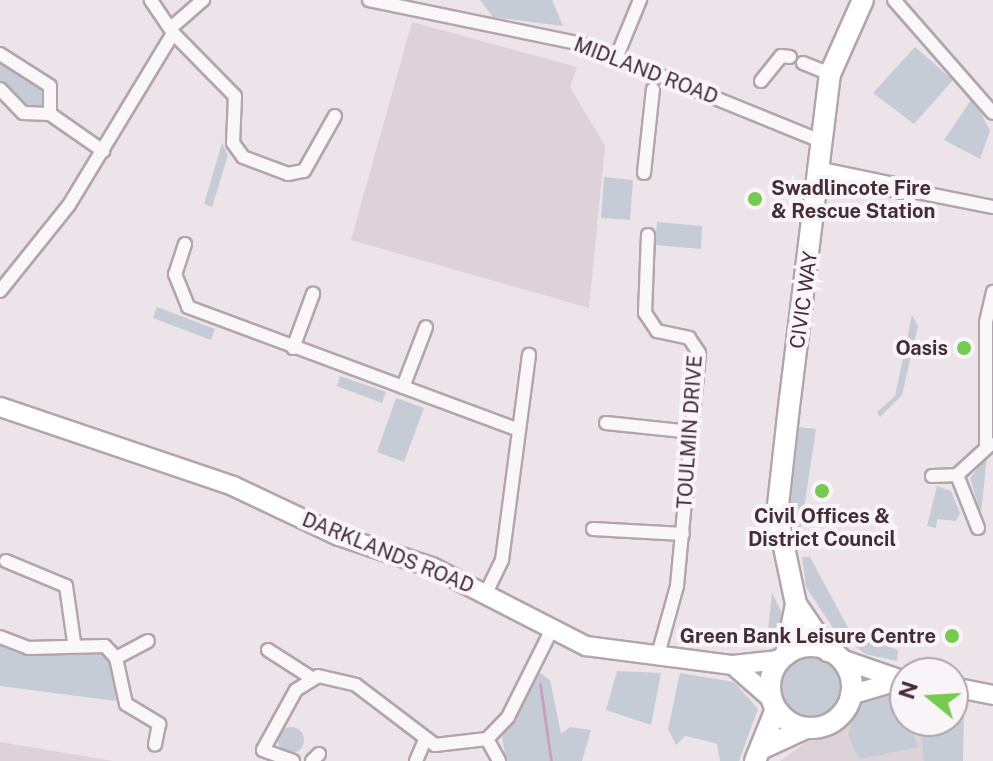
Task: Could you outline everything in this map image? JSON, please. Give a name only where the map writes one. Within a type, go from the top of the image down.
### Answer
[{"type":"main road","name":"CIVIC WAY","points":[[834,655],[796,604],[777,508],[821,172],[830,74],[863,0]]},
{"type":"main road","name":"CIVIC WAY","points":[[782,657],[796,604]]},
{"type":"main road","points":[[808,647],[834,655],[850,695],[835,722],[806,728],[759,754],[774,704],[782,657],[808,647]]},
{"type":"main road","points":[[774,704],[806,728]]},
{"type":"street","points":[[151,0],[173,29],[235,96],[233,143],[243,157],[288,174],[304,171],[335,116]]},
{"type":"street","points":[[0,291],[103,151],[173,29],[203,0]]},
{"type":"street","name":"MIDLAND ROAD","points":[[369,0],[617,56],[823,142]]},
{"type":"street","points":[[617,56],[640,0]]},
{"type":"street","points":[[894,0],[993,113]]},
{"type":"street","points":[[0,54],[50,86],[50,114]]},
{"type":"street","points":[[761,81],[781,56],[790,57]]},
{"type":"street","points":[[803,63],[830,74]]},
{"type":"street","points":[[0,89],[23,113],[50,114],[103,151]]},
{"type":"street","points":[[644,173],[653,89]]},
{"type":"street","points":[[821,172],[993,207]]},
{"type":"street","name":"TOULMIN DRIVE","points":[[648,235],[645,313],[657,331],[689,338],[699,353],[683,534],[657,658]]},
{"type":"street","points":[[185,244],[175,274],[188,307],[518,430]]},
{"type":"street","points":[[932,476],[957,475],[989,444],[992,293]]},
{"type":"street","points":[[293,348],[313,294]]},
{"type":"street","points":[[403,387],[426,327]]},
{"type":"street","points":[[486,593],[502,560],[529,355]]},
{"type":"street","name":"DARKLANDS ROAD","points":[[0,407],[233,486],[486,593],[551,631],[614,654],[733,665],[782,657]]},
{"type":"street","points":[[606,423],[691,432]]},
{"type":"street","points":[[957,475],[978,528]]},
{"type":"street","points":[[593,529],[683,534]]},
{"type":"street","points":[[6,561],[66,586],[74,642]]},
{"type":"street","points":[[268,650],[310,677],[356,685],[425,740],[448,746],[487,739],[508,717],[551,631]]},
{"type":"street","points":[[0,637],[46,649],[93,641],[116,658],[126,704],[136,717],[159,724],[155,745]]},
{"type":"street","points":[[116,658],[148,641]]},
{"type":"street","points":[[834,655],[889,675]]},
{"type":"street","points":[[733,665],[774,704]]},
{"type":"street","points":[[293,761],[263,750],[310,677]]},
{"type":"street","points":[[850,695],[889,685]]},
{"type":"street","points":[[969,690],[993,695]]},
{"type":"street","points":[[487,739],[499,761]]},
{"type":"street","points":[[416,761],[425,740]]},
{"type":"shaded area","points":[[480,0],[552,0],[563,26],[493,17]]},
{"type":"shaded area","points":[[412,22],[577,67],[570,87],[605,146],[589,308],[351,240]]},
{"type":"shaded area","points":[[915,47],[953,80],[914,124],[873,93]]},
{"type":"shaded area","points":[[0,61],[45,90],[43,110],[23,108],[0,83]]},
{"type":"shaded area","points":[[973,97],[990,131],[980,159],[944,140]]},
{"type":"shaded area","points":[[222,143],[228,155],[212,207],[204,204]]},
{"type":"shaded area","points":[[604,177],[633,180],[630,220],[601,218]]},
{"type":"shaded area","points":[[657,222],[702,226],[701,249],[655,245]]},
{"type":"shaded area","points":[[157,307],[215,329],[211,340],[153,318]]},
{"type":"shaded area","points":[[912,315],[918,326],[902,395],[880,417],[877,412],[895,396]]},
{"type":"shaded area","points":[[340,376],[386,392],[382,403],[337,386]]},
{"type":"shaded area","points":[[396,398],[424,408],[404,462],[377,452]]},
{"type":"shaded area","points":[[799,427],[816,429],[800,536],[789,517]]},
{"type":"shaded area","points":[[987,456],[981,514],[970,478]]},
{"type":"shaded area","points":[[937,486],[951,491],[960,513],[956,521],[937,519],[936,528],[927,526]]},
{"type":"shaded area","points":[[802,557],[810,557],[851,633],[898,650],[897,657],[889,659],[865,654],[833,628],[806,587]]},
{"type":"shaded area","points":[[772,593],[783,615],[771,643],[767,639]]},
{"type":"shaded area","points":[[0,644],[38,656],[96,649],[113,667],[116,701],[0,686]]},
{"type":"shaded area","points":[[804,656],[816,656],[832,665],[839,675],[839,699],[832,709],[816,718],[804,718],[784,704],[779,693],[779,681],[793,661]]},
{"type":"shaded area","points":[[617,671],[661,673],[651,725],[606,710]]},
{"type":"shaded area","points":[[539,672],[550,680],[561,734],[570,727],[591,730],[582,761],[506,761],[502,737]]},
{"type":"shaded area","points":[[680,673],[734,682],[758,709],[739,761],[720,761],[717,744],[707,741],[685,736],[676,745],[668,729]]},
{"type":"shaded area","points":[[889,693],[889,737],[914,737],[919,747],[859,759],[848,735],[853,718],[867,696]]},
{"type":"shaded area","points":[[873,694],[889,694],[889,737],[925,737],[924,761],[780,761]]},
{"type":"shaded area","points":[[291,727],[300,731],[304,740],[300,749],[291,753],[282,749],[278,740],[282,731]]},
{"type":"shaded area","points":[[922,737],[963,737],[963,761],[924,761]]},
{"type":"shaded area","points":[[0,742],[113,761],[0,761]]},
{"type":"waterway","points":[[540,684],[551,761]]},
{"type":"place","name":"Swadlincote Fire & Rescue Station","points":[[755,199]]},
{"type":"place","name":"Oasis","points":[[964,348]]},
{"type":"place","name":"Civil Offices & District Council","points":[[822,491]]},
{"type":"place","name":"Green Bank Leisure Centre","points":[[952,636]]}]
